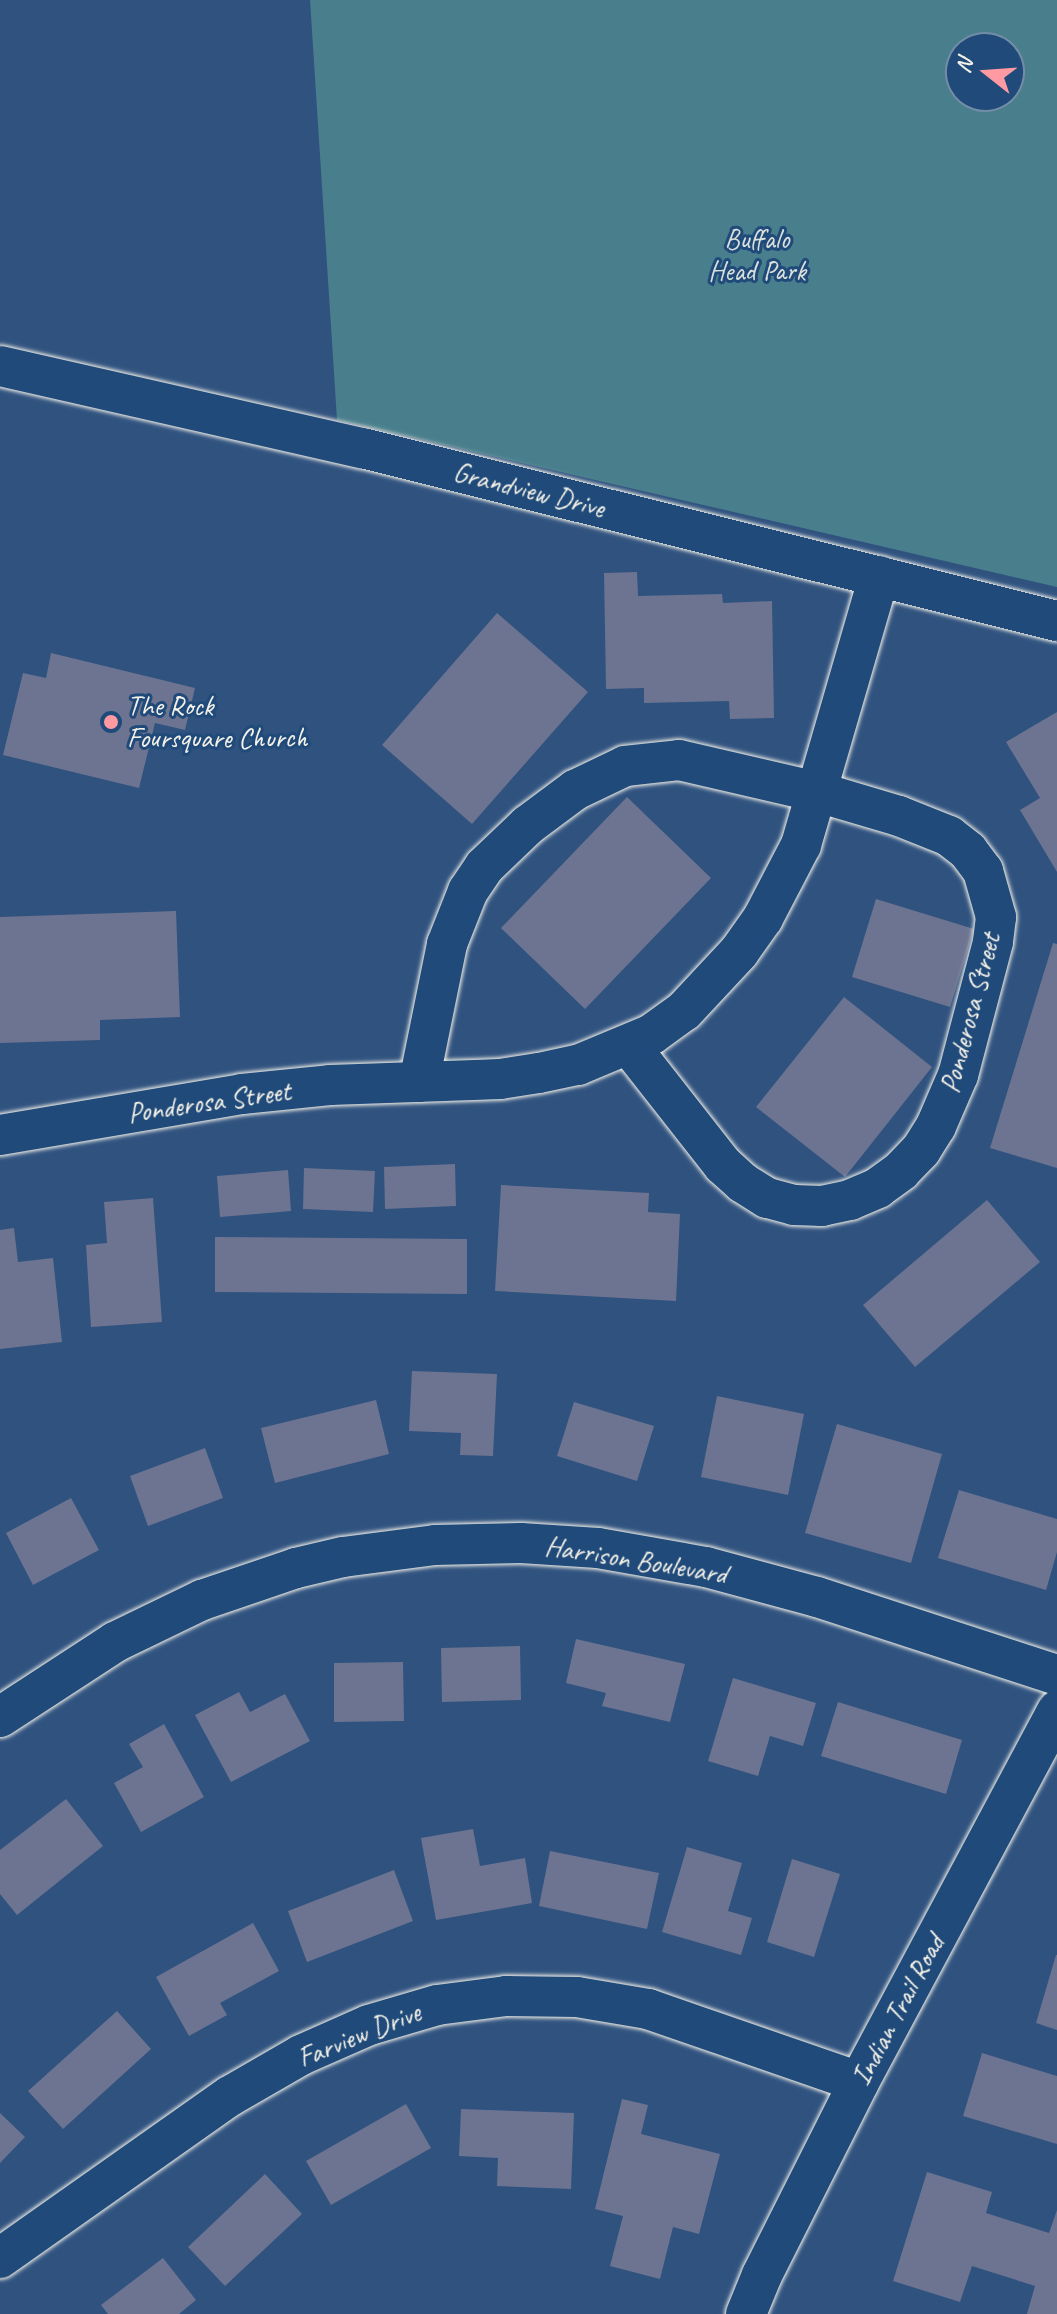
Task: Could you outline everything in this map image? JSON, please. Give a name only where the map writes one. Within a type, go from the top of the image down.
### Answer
[{"type":"street","name":"Grandview Drive","points":[[0,366],[362,448],[1057,621]]},
{"type":"street","name":"Ponderosa Street","points":[[0,1135],[242,1094],[330,1085],[539,1073],[578,1065],[629,1045],[684,1011],[739,952],[763,918],[801,845],[879,576]]},
{"type":"street","name":"Ponderosa Street","points":[[419,1082],[447,944],[468,891],[484,867],[528,825],[575,790],[625,766],[679,760],[818,792],[899,816],[949,836],[968,851],[983,871],[992,893],[996,917],[993,942],[958,1075],[936,1126],[921,1150],[901,1171],[878,1188],[850,1200],[822,1206],[794,1205],[767,1198],[723,1165],[629,1045]]},
{"type":"street","name":"Harrison Boulevard","points":[[0,1717],[115,1642],[202,1600],[307,1565],[435,1545],[521,1543],[598,1548],[706,1567],[817,1597],[1057,1675]]},
{"type":"street","name":"Indian Trail Road","points":[[746,2314],[762,2275],[859,2082],[1057,1711]]},
{"type":"street","name":"Farview Drive","points":[[0,2258],[230,2096],[301,2055],[369,2025],[437,2005],[520,1996],[577,1997],[648,2009],[859,2082]]},
{"type":"green space","name":"Buffalo Head Park","points":[[310,0],[1057,0],[1057,587],[337,420]]},
{"type":"building","points":[[637,572],[638,596],[722,594],[723,603],[772,601],[774,718],[730,719],[729,701],[644,703],[644,688],[606,689],[604,573]]},
{"type":"building","points":[[497,613],[588,692],[472,824],[382,745]]},
{"type":"building","points":[[51,653],[195,688],[185,730],[155,723],[139,788],[3,755],[23,673],[46,678]]},
{"type":"building","points":[[1057,712],[1057,872],[1020,810],[1040,798],[1006,742]]},
{"type":"building","points":[[627,797],[711,878],[585,1009],[501,928]]},
{"type":"building","points":[[876,899],[974,929],[950,1007],[852,977]]},
{"type":"building","points":[[176,911],[180,1017],[100,1020],[100,1040],[0,1043],[0,917]]},
{"type":"building","points":[[1053,943],[1057,944],[1057,1168],[990,1148]]},
{"type":"building","points":[[844,997],[932,1067],[845,1177],[756,1107]]},
{"type":"building","points":[[455,1164],[456,1206],[385,1209],[384,1167]]},
{"type":"building","points":[[304,1168],[375,1171],[373,1212],[303,1209]]},
{"type":"building","points":[[288,1170],[291,1211],[220,1217],[217,1176]]},
{"type":"building","points":[[501,1185],[649,1193],[648,1212],[680,1214],[676,1301],[495,1291]]},
{"type":"building","points":[[153,1198],[162,1322],[91,1327],[86,1245],[107,1243],[104,1202]]},
{"type":"building","points":[[987,1200],[1040,1262],[915,1367],[863,1305]]},
{"type":"building","points":[[14,1228],[18,1262],[53,1258],[62,1342],[0,1349],[0,1230]]},
{"type":"building","points":[[215,1237],[467,1239],[467,1294],[215,1292]]},
{"type":"building","points":[[412,1371],[497,1374],[493,1456],[460,1455],[461,1433],[409,1431]]},
{"type":"building","points":[[717,1396],[804,1414],[788,1495],[701,1477]]},
{"type":"building","points":[[376,1400],[389,1454],[275,1483],[261,1428]]},
{"type":"building","points":[[574,1402],[654,1426],[637,1481],[557,1456]]},
{"type":"building","points":[[837,1424],[942,1454],[911,1563],[805,1533]]},
{"type":"building","points":[[205,1448],[223,1498],[148,1526],[130,1476]]},
{"type":"building","points":[[959,1490],[1057,1519],[1057,1552],[1046,1590],[938,1558]]},
{"type":"building","points":[[71,1498],[99,1550],[33,1585],[6,1533]]},
{"type":"building","points":[[576,1639],[685,1664],[670,1722],[602,1706],[606,1693],[566,1683]]},
{"type":"building","points":[[520,1646],[521,1700],[442,1702],[441,1648]]},
{"type":"building","points":[[403,1662],[404,1721],[334,1722],[334,1663]]},
{"type":"building","points":[[733,1678],[816,1703],[803,1746],[770,1736],[758,1776],[708,1761]]},
{"type":"building","points":[[239,1692],[250,1712],[285,1694],[310,1741],[231,1782],[195,1715]]},
{"type":"building","points":[[838,1702],[962,1740],[946,1794],[821,1756]]},
{"type":"building","points":[[164,1724],[204,1797],[141,1832],[114,1783],[143,1767],[129,1744]]},
{"type":"building","points":[[66,1799],[103,1846],[17,1915],[0,1894],[0,1850]]},
{"type":"building","points":[[473,1829],[480,1866],[525,1858],[532,1903],[436,1920],[421,1838]]},
{"type":"building","points":[[687,1847],[742,1863],[728,1911],[752,1918],[741,1955],[662,1932]]},
{"type":"building","points":[[550,1851],[659,1873],[647,1929],[539,1906]]},
{"type":"building","points":[[792,1859],[840,1874],[814,1957],[767,1942]]},
{"type":"building","points":[[394,1870],[413,1921],[307,1962],[288,1911]]},
{"type":"building","points":[[253,1923],[279,1971],[220,2003],[227,2015],[189,2036],[156,1977]]},
{"type":"building","points":[[1057,1955],[1057,2030],[1036,2023]]},
{"type":"building","points":[[117,2011],[151,2049],[63,2129],[28,2091]]},
{"type":"building","points":[[982,2053],[1057,2076],[1057,2144],[963,2116]]},
{"type":"building","points":[[622,2099],[648,2105],[641,2134],[720,2154],[699,2234],[673,2227],[660,2279],[610,2266],[623,2216],[595,2209]]},
{"type":"building","points":[[406,2104],[431,2148],[331,2205],[306,2161]]},
{"type":"building","points":[[461,2109],[574,2113],[571,2189],[497,2186],[498,2158],[459,2156]]},
{"type":"building","points":[[0,2113],[25,2137],[0,2163]]},
{"type":"building","points":[[927,2172],[992,2192],[986,2213],[1049,2233],[1057,2210],[1057,2314],[1027,2314],[1035,2286],[972,2266],[960,2302],[893,2281]]},
{"type":"building","points":[[265,2174],[302,2214],[225,2286],[188,2247]]},
{"type":"building","points":[[163,2258],[196,2300],[179,2314],[108,2314],[101,2305]]},
{"type":"place","name":"The Rock Foursquare Church","points":[[111,722]]}]
